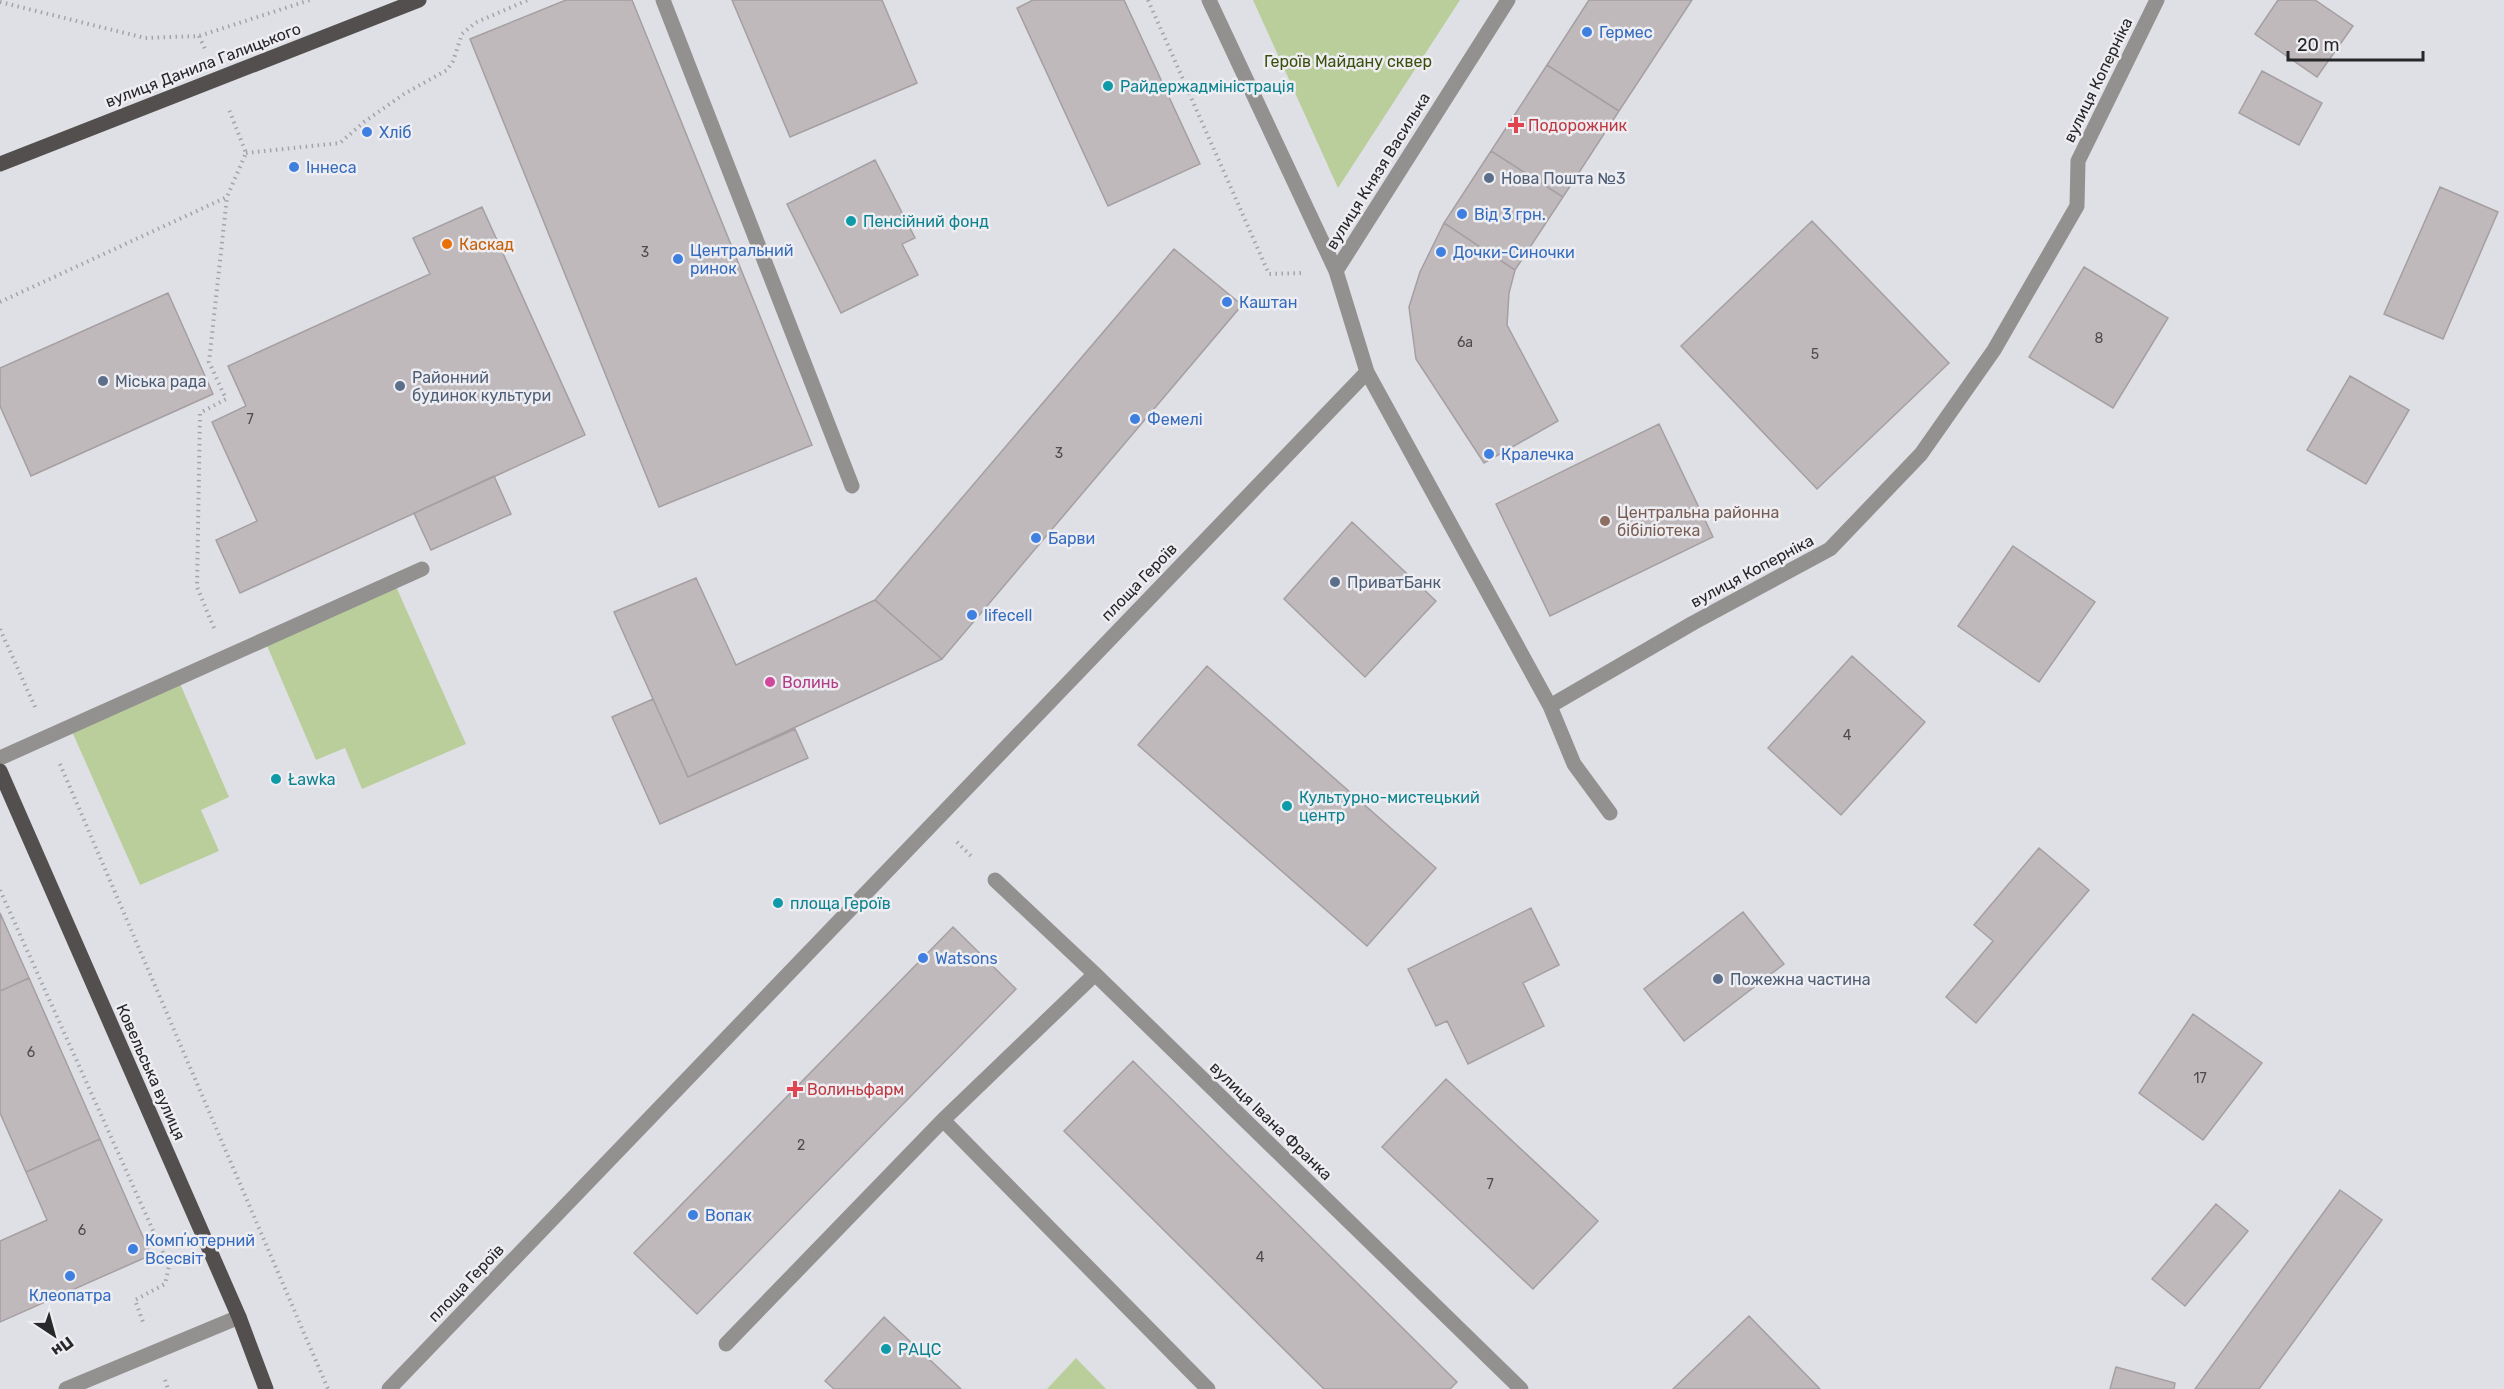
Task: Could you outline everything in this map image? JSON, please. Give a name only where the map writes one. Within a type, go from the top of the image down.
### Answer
[{"type":"main road","name":"вулиця Данила Галицького","points":[[0,164],[419,0]]},
{"type":"main road","name":"Ковельська вулиця","points":[[0,771],[239,1317],[266,1389]]},
{"type":"street","points":[[663,0],[852,486]]},
{"type":"street","points":[[1209,0],[1336,271],[1367,372],[1550,706],[1574,764],[1610,813]]},
{"type":"street","name":"вулиця Князя Василька","points":[[1336,271],[1508,0]]},
{"type":"street","name":"вулиця Коперніка","points":[[1550,706],[1693,623],[1830,549],[1921,454],[1994,350],[2077,206],[2078,161],[2157,0]]},
{"type":"street","name":"площа Героїв","points":[[389,1389],[1367,372]]},
{"type":"street","points":[[0,758],[422,569]]},
{"type":"street","name":"вулиця Івана Франка","points":[[995,880],[1095,974],[1510,1386]]},
{"type":"street","points":[[726,1344],[943,1120],[1095,974]]},
{"type":"street","points":[[943,1120],[1208,1389]]},
{"type":"street","points":[[66,1389],[239,1317]]},
{"type":"path","points":[[0,2],[145,39],[200,36],[310,0]]},
{"type":"path","points":[[226,658],[196,587],[200,413],[226,399],[209,362],[227,197],[246,153],[340,143],[364,122],[404,94],[447,70],[453,61],[462,34],[469,28],[477,22],[528,0]]},
{"type":"path","points":[[1148,0],[1269,274],[1336,271]]},
{"type":"path","points":[[0,302],[227,197]]},
{"type":"path","points":[[0,629],[328,1389]]},
{"type":"path","points":[[935,821],[995,880]]},
{"type":"path","points":[[0,890],[169,1266],[165,1284],[135,1300],[168,1389]]},
{"type":"green space","name":"Героїв Майдану сквер","points":[[1253,0],[1460,0],[1338,188]]},
{"type":"green space","points":[[394,582],[466,744],[362,789],[345,748],[316,760],[265,641]]},
{"type":"green space","points":[[178,679],[229,797],[201,810],[219,851],[140,885],[70,727]]},
{"type":"green space","points":[[1076,1358],[1106,1389],[1047,1389]]},
{"type":"building","points":[[566,0],[632,0],[812,445],[659,507],[470,39]]},
{"type":"building","points":[[732,0],[882,0],[917,83],[790,137]]},
{"type":"building","name":"Райдержадміністрація","points":[[1033,0],[1124,0],[1200,164],[1108,206],[1017,8]]},
{"type":"building","points":[[1589,0],[1692,0],[1619,111],[1547,65]]},
{"type":"building","points":[[2278,0],[2315,0],[2353,26],[2317,77],[2255,34]]},
{"type":"building","points":[[1547,65],[1619,111],[1563,197],[1491,151]]},
{"type":"building","points":[[2262,71],[2322,103],[2299,145],[2239,113]]},
{"type":"building","points":[[1491,151],[1563,197],[1515,270],[1444,223]]},
{"type":"building","name":"Пенсійний фонд","points":[[875,160],[915,238],[902,244],[918,275],[841,313],[787,204]]},
{"type":"building","points":[[2440,187],[2498,212],[2443,339],[2384,314]]},
{"type":"building","name":"Районний будинок культури","points":[[482,207],[585,435],[240,593],[216,540],[257,521],[212,422],[246,406],[228,366],[430,274],[413,238]]},
{"type":"building","points":[[1812,221],[1949,363],[1817,489],[1681,346]]},
{"type":"building","points":[[1444,223],[1515,270],[1509,293],[1507,325],[1558,421],[1484,463],[1416,359],[1409,307],[1420,272]]},
{"type":"building","points":[[1174,249],[1242,305],[942,659],[875,600]]},
{"type":"building","points":[[2084,267],[2168,318],[2113,408],[2029,357]]},
{"type":"building","name":"Міська рада","points":[[168,293],[213,394],[31,476],[0,406],[0,368]]},
{"type":"building","points":[[2350,376],[2409,410],[2366,484],[2307,450]]},
{"type":"building","name":"Центральна районна бібіліотека","points":[[1659,424],[1713,537],[1550,616],[1496,504]]},
{"type":"building","points":[[494,476],[511,514],[431,550],[414,513]]},
{"type":"building","points":[[1352,522],[1436,601],[1365,677],[1284,599]]},
{"type":"building","points":[[2013,546],[2095,602],[2039,682],[1958,626]]},
{"type":"building","name":"Волинь","points":[[696,578],[736,665],[875,600],[942,659],[688,777],[614,612]]},
{"type":"building","points":[[1852,656],[1925,722],[1841,815],[1768,748]]},
{"type":"building","name":"Культурно-мистецький центр","points":[[1207,666],[1436,868],[1367,946],[1138,745]]},
{"type":"building","points":[[653,699],[688,777],[795,729],[808,758],[660,824],[612,717]]},
{"type":"building","points":[[2039,848],[2089,890],[1976,1023],[1946,997],[1993,941],[1974,925]]},
{"type":"building","points":[[1531,908],[1559,965],[1523,983],[1544,1026],[1468,1064],[1447,1021],[1436,1026],[1408,969]]},
{"type":"building","points":[[1743,912],[1784,964],[1684,1041],[1644,989]]},
{"type":"building","points":[[0,913],[29,978],[0,991]]},
{"type":"building","points":[[953,927],[1016,989],[697,1314],[634,1253]]},
{"type":"building","points":[[29,978],[100,1139],[26,1172],[0,1113],[0,991]]},
{"type":"building","points":[[2193,1014],[2262,1063],[2203,1140],[2139,1093]]},
{"type":"building","points":[[1133,1061],[1457,1382],[1450,1389],[1324,1389],[1064,1131]]},
{"type":"building","points":[[1446,1079],[1598,1221],[1533,1289],[1382,1147]]},
{"type":"building","points":[[100,1139],[151,1255],[0,1322],[0,1241],[47,1220],[26,1172]]},
{"type":"building","points":[[2340,1190],[2382,1220],[2259,1389],[2195,1389]]},
{"type":"building","points":[[2216,1204],[2248,1231],[2185,1306],[2152,1279]]},
{"type":"building","points":[[1749,1316],[1820,1389],[1673,1389]]},
{"type":"building","name":"РАЦС","points":[[884,1317],[961,1389],[834,1389],[825,1381]]},
{"type":"building","points":[[2116,1367],[2175,1383],[2174,1389],[2110,1389]]},
{"type":"place","name":"Гермес","points":[[1587,32]]},
{"type":"place","name":"Райдержадміністрація","points":[[1108,86]]},
{"type":"place","name":"Подорожник","points":[[1516,125]]},
{"type":"place","name":"Хліб","points":[[367,132]]},
{"type":"place","name":"Іннеса","points":[[294,167]]},
{"type":"place","name":"Нова Пошта №3","points":[[1489,178]]},
{"type":"place","name":"Від 3 грн.","points":[[1462,214]]},
{"type":"place","name":"Пенсійний фонд","points":[[851,221]]},
{"type":"place","name":"Каскад","points":[[447,244]]},
{"type":"place","name":"Дочки-Синочки","points":[[1441,252]]},
{"type":"place","name":"Центральний ринок","points":[[678,259]]},
{"type":"place","name":"Каштан","points":[[1227,302]]},
{"type":"place","name":"Міська рада","points":[[103,381]]},
{"type":"place","name":"Районний будинок культури","points":[[400,386]]},
{"type":"place","name":"Фемелі","points":[[1135,419]]},
{"type":"place","name":"Кралечка","points":[[1489,454]]},
{"type":"place","name":"Центральна районна бібіліотека","points":[[1605,521]]},
{"type":"place","name":"Барви","points":[[1036,538]]},
{"type":"place","name":"ПриватБанк","points":[[1335,582]]},
{"type":"place","name":"lifecell","points":[[972,615]]},
{"type":"place","name":"Волинь","points":[[770,682]]},
{"type":"place","name":"Ławka","points":[[276,779]]},
{"type":"place","name":"Культурно-мистецький центр","points":[[1287,806]]},
{"type":"place","name":"площа Героїв","points":[[778,903]]},
{"type":"place","name":"Watsons","points":[[923,958]]},
{"type":"place","name":"Пожежна частина","points":[[1718,979]]},
{"type":"place","name":"Волиньфарм","points":[[795,1089]]},
{"type":"place","name":"Вопак","points":[[693,1215]]},
{"type":"place","name":"Компʼютерний Всесвіт","points":[[133,1249]]},
{"type":"place","name":"Клеопатра","points":[[70,1276]]},
{"type":"place","name":"РАЦС","points":[[886,1349]]}]
